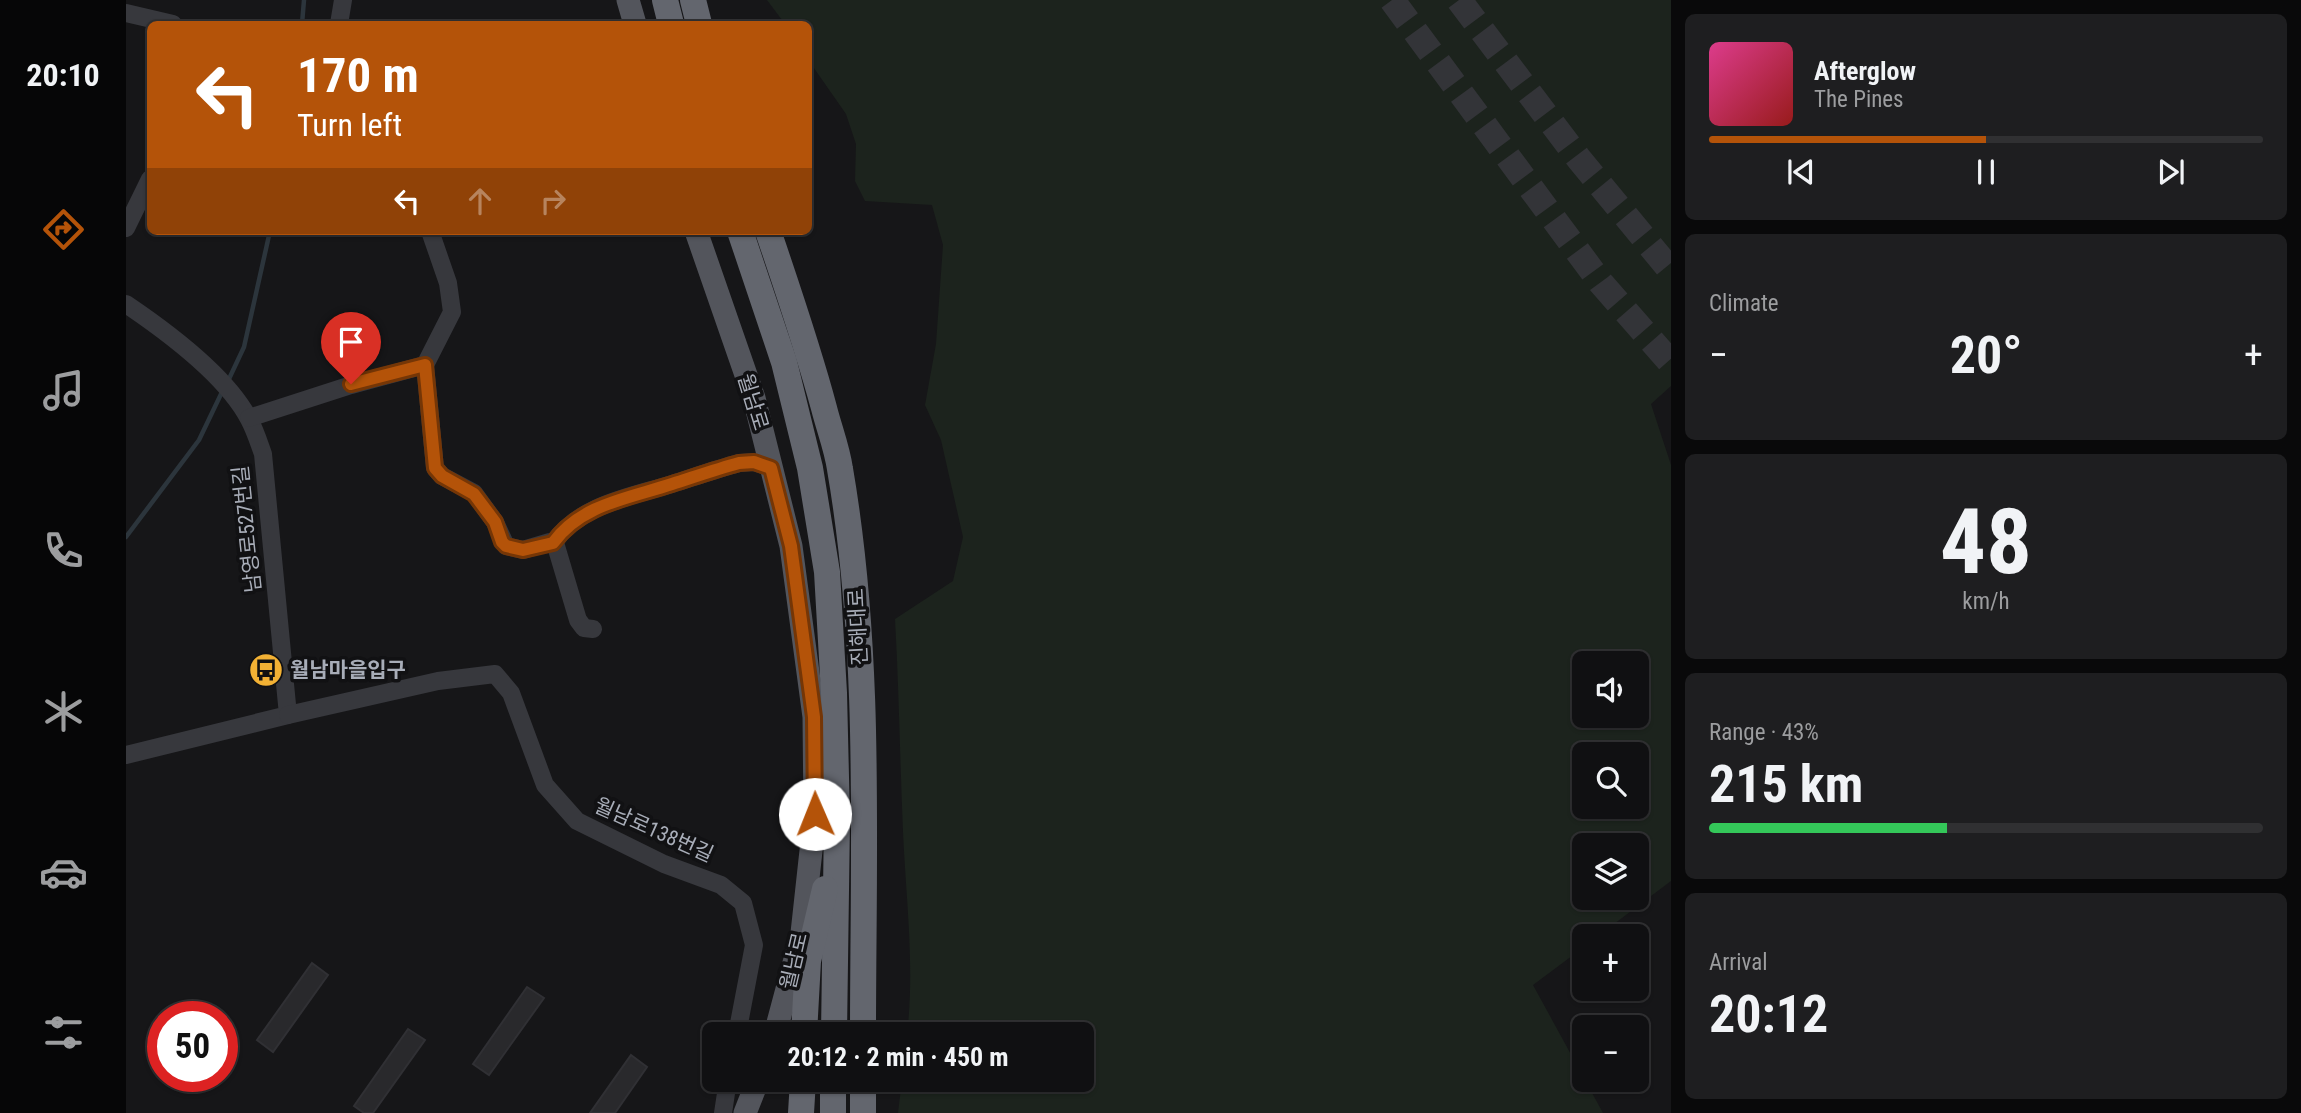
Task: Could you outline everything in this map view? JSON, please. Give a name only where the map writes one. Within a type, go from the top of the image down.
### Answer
[{"type":"highway","points":[[665,0],[670,21]]},
{"type":"highway","points":[[693,0],[698,21]]},
{"type":"highway","name":"진해대로","points":[[741,235],[784,362],[810,468],[827,572],[834,693],[834,1022]]},
{"type":"highway","name":"진해대로","points":[[769,235],[811,358],[840,466],[856,573],[863,807],[863,1022]]},
{"type":"highway","points":[[805,1022],[808,961],[836,844]]},
{"type":"highway","points":[[801,1113],[802,1092]]},
{"type":"highway","points":[[833,1092],[833,1113]]},
{"type":"highway","points":[[863,1092],[863,1113]]},
{"type":"main road","points":[[628,0],[634,21]]},
{"type":"main road","name":"월남로","points":[[697,235],[754,398],[791,546],[814,717],[815,814],[802,933],[778,1022]]},
{"type":"main road","points":[[745,1113],[753,1092]]},
{"type":"street","points":[[340,21],[343,0]]},
{"type":"street","points":[[126,13],[160,21]]},
{"type":"street","points":[[126,228],[147,185]]},
{"type":"street","points":[[431,235],[449,283],[452,312],[425,365],[433,457],[438,472],[474,494],[495,522],[506,546],[523,550],[553,543],[560,533],[576,520],[617,499],[739,463],[754,462],[771,468]]},
{"type":"street","name":"남영로527번길","points":[[126,304],[173,336],[211,372],[249,418],[263,454],[288,715]]},
{"type":"street","points":[[249,418],[351,384],[425,365]]},
{"type":"street","points":[[553,543],[563,565],[578,620],[584,628],[593,629]]},
{"type":"street","name":"월남로138번길","points":[[288,715],[438,681],[495,674],[512,693],[545,785],[577,821],[664,864],[721,885],[743,903],[754,945],[739,1022]]},
{"type":"street","points":[[126,755],[288,715]]},
{"type":"street","points":[[723,1113],[726,1092]]},
{"type":"shaded area","points":[[767,0],[1671,0],[1671,386],[1651,404],[1671,465],[1671,881],[1649,898],[1649,833],[1572,833],[1572,910],[1633,910],[1614,924],[1572,924],[1572,956],[1533,985],[1572,1056],[1572,1092],[1592,1092],[1603,1113],[898,1113],[901,1092],[1094,1092],[1094,1022],[908,1022],[910,958],[895,619],[953,581],[963,537],[941,440],[925,405],[936,344],[943,245],[932,205],[865,201],[855,181],[856,144],[846,114],[812,65],[812,21],[783,21]]},
{"type":"building","points":[[312,963],[328,975],[273,1052],[257,1040]]},
{"type":"building","points":[[527,987],[544,998],[489,1075],[473,1064]]},
{"type":"building","points":[[408,1029],[425,1040],[373,1113],[364,1113],[354,1106]]},
{"type":"building","points":[[631,1055],[647,1067],[615,1113],[590,1113]]},
{"type":"waterway","points":[[302,21],[304,0]]},
{"type":"waterway","points":[[228,381],[244,347],[269,235]]},
{"type":"waterway","points":[[126,537],[199,440],[222,392]]},
{"type":"tunnel","points":[[1392,0],[1601,283],[1671,363]]},
{"type":"tunnel","points":[[1459,0],[1579,159],[1671,271]]},
{"type":"place","name":"월남마을입구","points":[[266,670]]},
{"type":"route","points":[[351,384],[425,365],[435,468],[442,476],[474,494],[495,522],[502,542],[510,548],[523,550],[553,543],[560,533],[589,512],[643,491],[739,463],[754,462],[771,468],[791,546],[814,717],[815,814]]}]
